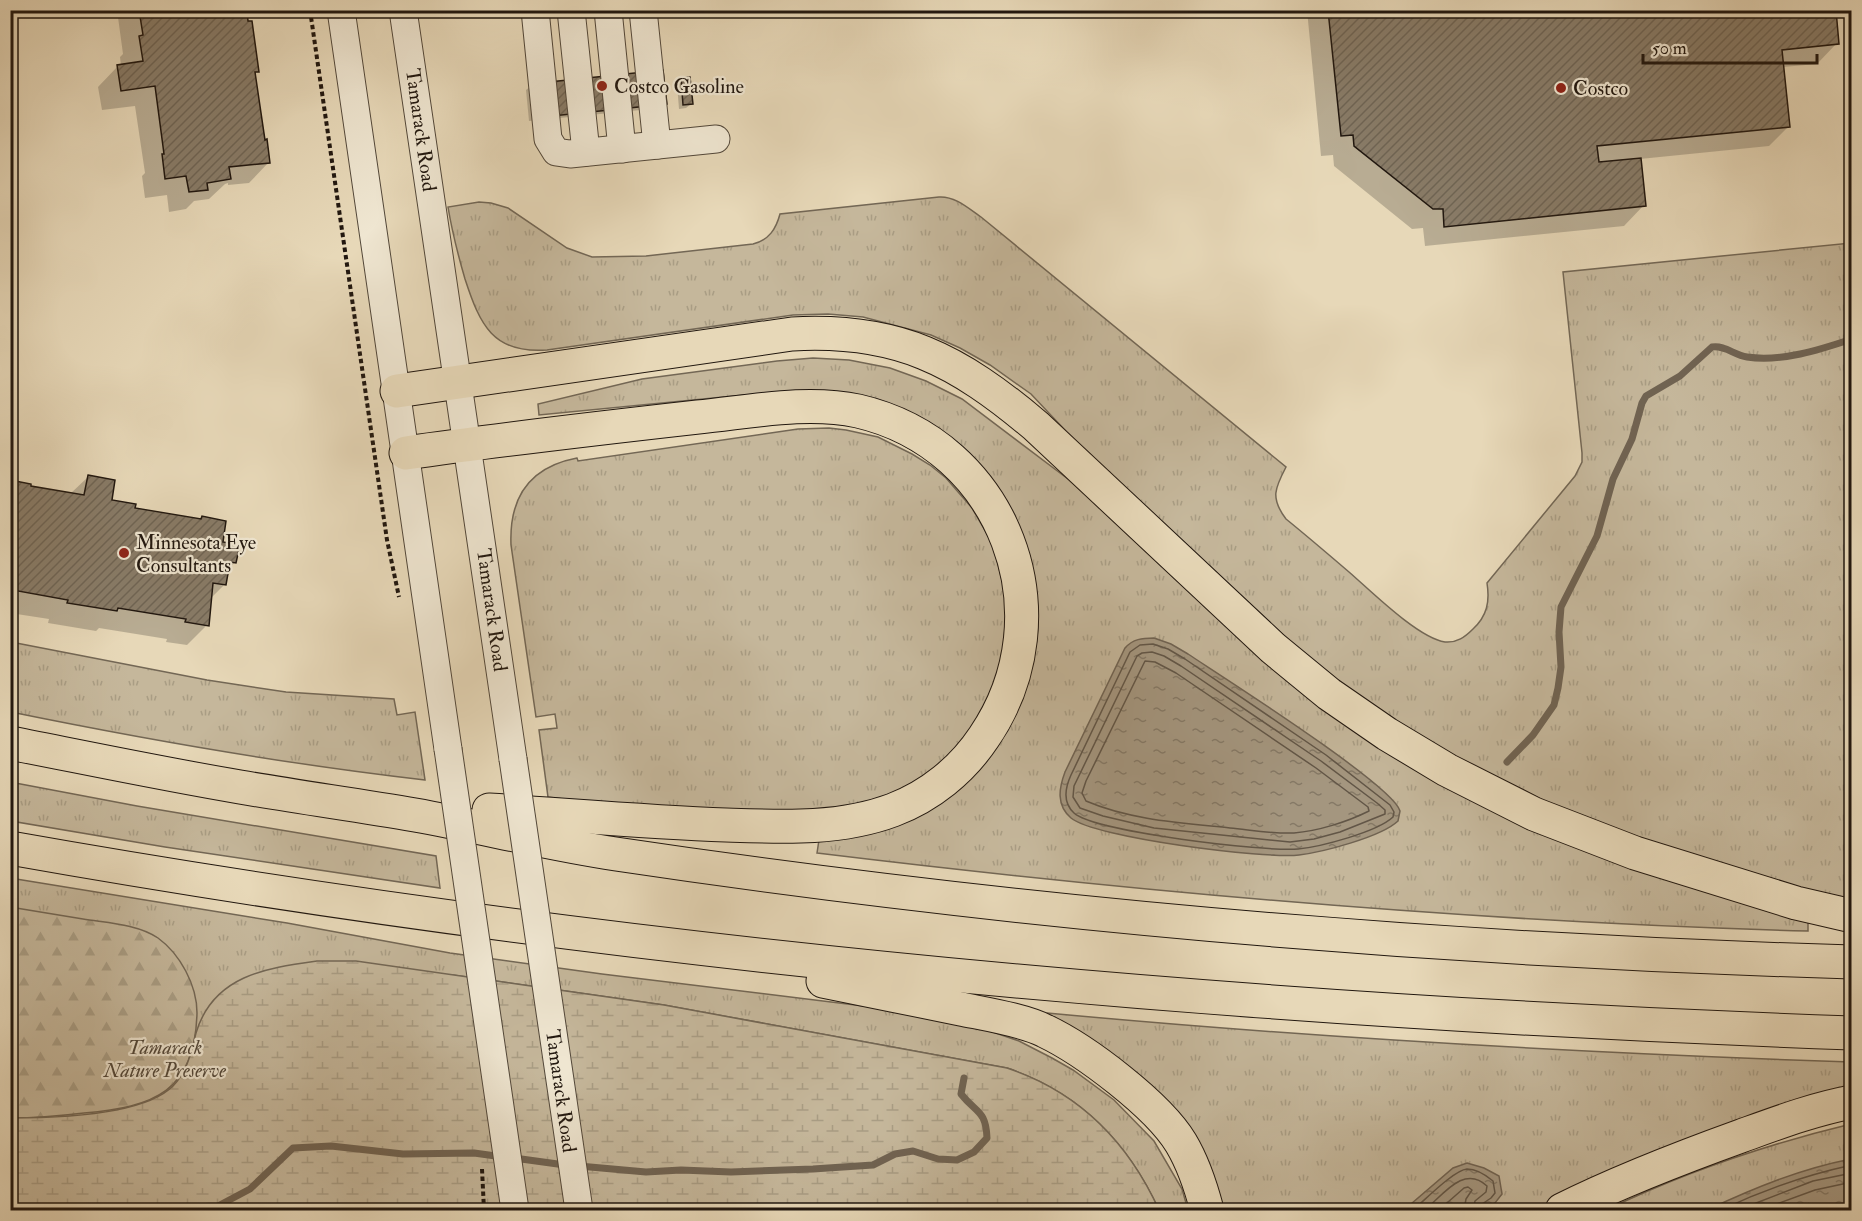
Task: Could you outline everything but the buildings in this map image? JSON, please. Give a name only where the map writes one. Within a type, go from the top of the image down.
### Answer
[{"type":"highway","points":[[397,391],[792,334],[849,334],[894,342],[921,350],[971,376],[999,395],[1036,426],[1182,565],[1273,648],[1329,694],[1387,734],[1447,771],[1534,814],[1635,853],[1796,903],[1851,916]]},
{"type":"highway","points":[[322,801],[759,826],[832,824],[852,821],[892,811],[930,791],[951,775],[967,759],[993,725],[1005,701],[1018,663],[1023,613],[1022,589],[1008,540],[992,508],[965,474],[942,452],[906,429],[862,412],[839,407],[808,406],[616,426],[406,453]]},
{"type":"highway","points":[[10,743],[322,801],[415,815],[570,847],[857,886],[1265,930],[1448,944],[1628,954],[1851,962]]},
{"type":"highway","points":[[10,848],[313,897],[589,935],[910,971],[1179,996],[1468,1015],[1851,1033]]},
{"type":"highway","points":[[589,935],[991,1015],[1044,1030],[1106,1069],[1162,1119],[1180,1142],[1195,1173],[1207,1210]]},
{"type":"highway","points":[[1562,1210],[1645,1172],[1721,1143],[1780,1122],[1851,1102]]},
{"type":"street","points":[[341,10],[515,1210]]},
{"type":"street","name":"Tamarack Road","points":[[404,10],[579,1210]]},
{"type":"street","points":[[535,10],[549,143],[553,150],[559,153],[586,152],[716,139]]},
{"type":"street","points":[[571,10],[586,152]]},
{"type":"street","points":[[608,10],[622,149]]},
{"type":"street","points":[[643,10],[657,145]]},
{"type":"path","points":[[310,10],[386,532],[399,598]]},
{"type":"green space","points":[[939,197],[956,201],[981,217],[1286,467],[1277,487],[1276,499],[1286,519],[1409,623],[1434,639],[1445,642],[1453,642],[1467,635],[1482,619],[1488,596],[1487,583],[1575,476],[1582,462],[1563,272],[1851,243],[1852,439],[1845,481],[1852,523],[1851,903],[1705,860],[1569,813],[1426,742],[1316,665],[1095,462],[1031,394],[990,365],[960,348],[931,335],[863,317],[828,314],[793,315],[547,350],[514,347],[501,341],[483,323],[462,270],[448,207],[479,202],[491,203],[508,208],[567,248],[592,257],[646,256],[753,244],[763,240],[771,233],[780,214]]},
{"type":"green space","points":[[813,358],[849,360],[890,368],[926,381],[962,399],[1068,479],[1276,662],[1697,889],[1808,920],[1808,931],[1559,921],[1311,904],[1064,881],[817,853],[819,840],[1002,737],[1011,721],[1032,666],[1036,647],[1038,608],[1029,568],[1005,502],[806,391],[539,415],[538,404],[642,379]]},
{"type":"green space","points":[[829,428],[878,437],[930,465],[946,478],[972,508],[993,544],[1007,600],[1002,669],[970,734],[937,768],[895,793],[831,812],[617,806],[548,797],[539,730],[557,728],[555,714],[536,717],[511,545],[514,512],[525,487],[546,469],[560,462],[577,458],[578,461],[798,429]]},
{"type":"green space","points":[[1851,439],[1851,523],[1846,503],[1845,481],[1846,459]]},
{"type":"green space","points":[[11,642],[207,680],[286,692],[394,699],[397,715],[415,712],[425,780],[321,767],[217,750],[11,712]]},
{"type":"green space","points":[[10,782],[137,806],[436,856],[440,888],[165,847],[11,821]]},
{"type":"green space","name":"Tamarack Nature Preserve","points":[[10,878],[287,923],[450,953],[888,1009],[981,1028],[1019,1041],[1052,1058],[1073,1070],[1114,1100],[1154,1141],[1182,1189],[1188,1210],[1159,1210],[1132,1162],[1098,1122],[1057,1091],[1007,1068],[664,1005],[453,975],[11,1210]]},
{"type":"green space","name":"Tamarack Nature Preserve","points":[[10,907],[112,923],[141,930],[158,938],[180,961],[194,992],[197,1013],[194,1040],[188,1061],[179,1078],[166,1090],[150,1100],[109,1110],[11,1118]]},
{"type":"green space","points":[[317,961],[356,961],[664,1005],[1007,1068],[1057,1091],[1098,1122],[1132,1162],[1159,1210],[11,1210],[10,1118],[96,1113],[141,1104],[159,1096],[173,1086],[182,1074],[204,1014],[228,987],[260,972]]},
{"type":"green space","points":[[1047,1013],[1449,1044],[1851,1062],[1851,1086],[1548,1210],[1222,1210],[1219,1197],[1044,1019]]},
{"type":"green space","points":[[1851,1124],[1851,1210],[1606,1210],[1666,1183],[1726,1160]]},
{"type":"water","points":[[1154,638],[1171,644],[1188,654],[1339,756],[1390,798],[1400,811],[1398,821],[1379,833],[1351,843],[1299,855],[1280,855],[1252,854],[1145,840],[1112,833],[1071,818],[1063,808],[1060,796],[1065,772],[1125,648],[1138,640]]},
{"type":"water","points":[[1851,1159],[1851,1210],[1707,1210],[1778,1180]]},
{"type":"water","points":[[1467,1163],[1499,1176],[1502,1194],[1495,1203],[1482,1210],[1404,1210],[1453,1168]]},
{"type":"waterway","points":[[1507,762],[1533,735],[1554,705],[1561,667],[1559,632],[1561,607],[1597,536],[1613,479],[1632,439],[1646,396],[1680,376],[1712,347],[1721,347],[1747,357],[1774,358],[1814,351],[1852,339]]},
{"type":"waterway","points":[[579,1166],[646,1172],[813,1169],[873,1165],[895,1154],[913,1151],[938,1159],[957,1160],[974,1152],[987,1138],[985,1122],[961,1094],[964,1078]]},
{"type":"waterway","points":[[140,1210],[218,1206],[250,1189],[293,1148],[331,1146],[403,1154],[474,1153],[503,1157]]},
{"type":"waterway","points":[[514,1158],[565,1165]]},
{"type":"place","name":"Costco Gasoline","points":[[602,86]]},
{"type":"place","name":"Costco","points":[[1561,88]]},
{"type":"place","name":"Minnesota Eye Consultants","points":[[124,553]]}]
